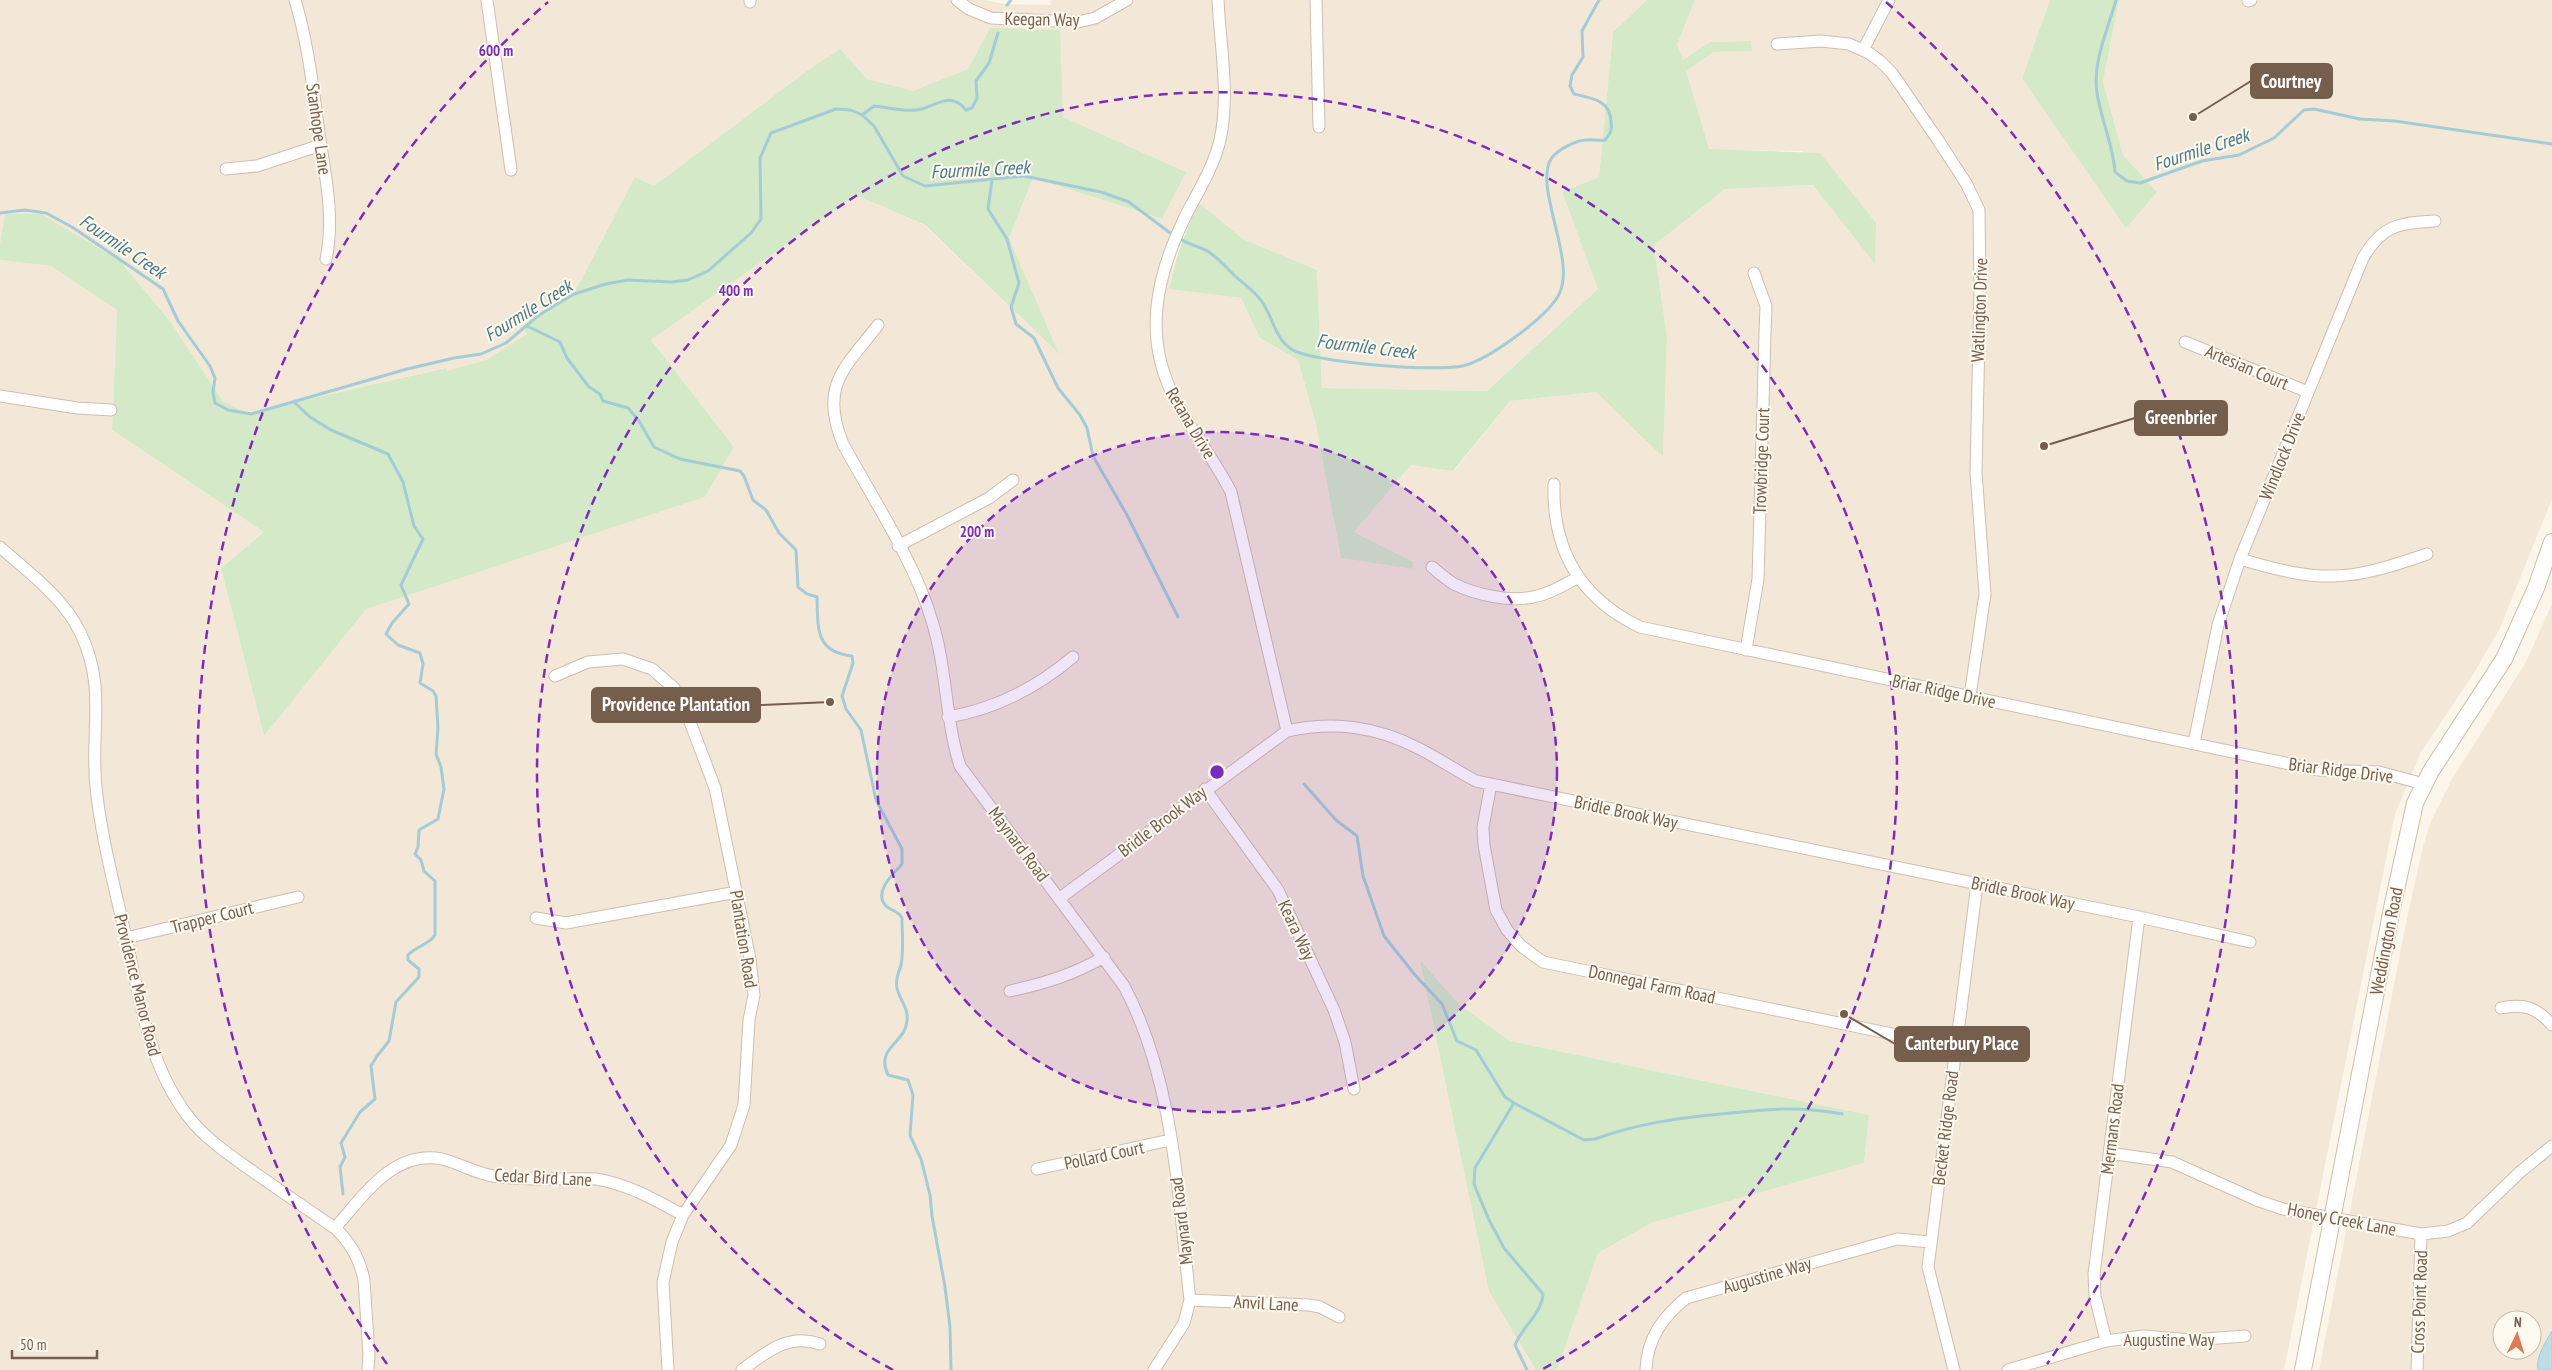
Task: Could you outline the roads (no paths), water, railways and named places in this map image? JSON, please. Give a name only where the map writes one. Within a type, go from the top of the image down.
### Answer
[{"type":"main road","name":"Weddington Road","points":[[2302,1370],[2392,908],[2415,803],[2424,784],[2504,659],[2536,588],[2552,542]]},
{"type":"street","name":"Stanhope Lane","points":[[295,0],[306,49],[331,224],[326,259]]},
{"type":"street","points":[[487,0],[510,170]]},
{"type":"street","name":"Keegan Way","points":[[958,0],[969,9],[991,18],[1078,22],[1095,18],[1127,0]]},
{"type":"street","name":"Retana Drive","points":[[1218,0],[1223,120],[1212,166],[1185,218],[1164,269],[1157,317],[1160,360],[1173,398],[1222,474],[1231,492],[1287,731]]},
{"type":"street","points":[[1316,0],[1320,126]]},
{"type":"street","points":[[1863,50],[1889,0]]},
{"type":"street","name":"Watlington Drive","points":[[1777,44],[1837,42],[1849,44],[1863,50],[1892,73],[1966,182],[1979,210],[1980,292],[1976,472],[1985,594],[1983,621],[1970,696]]},
{"type":"street","points":[[226,169],[257,166],[321,145]]},
{"type":"street","name":"Windlock Drive","points":[[2194,743],[2218,625],[2240,559],[2363,258],[2378,236],[2396,226],[2410,222],[2435,221]]},
{"type":"street","name":"Trowbridge Court","points":[[1746,650],[1758,579],[1765,333],[1764,300],[1754,273]]},
{"type":"street","name":"Maynard Road","points":[[878,325],[843,368],[836,384],[833,407],[836,427],[843,444],[926,600],[933,624],[948,717],[960,766],[1104,957],[1124,986],[1149,1040],[1170,1140],[1190,1300],[1184,1322],[1154,1370]]},
{"type":"street","name":"Artesian Court","points":[[2185,342],[2308,392]]},
{"type":"street","points":[[0,396],[77,408],[111,410]]},
{"type":"street","points":[[898,546],[989,498],[1013,480]]},
{"type":"street","name":"Briar Ridge Drive","points":[[1554,484],[1555,522],[1569,562],[1597,598],[1624,619],[1640,627],[2318,770],[2379,772],[2424,784]]},
{"type":"street","name":"Providence Manor Road","points":[[0,547],[40,582],[64,607],[79,630],[88,650],[97,691],[96,787],[126,938],[153,1051],[170,1090],[197,1127],[221,1148],[335,1228],[347,1240],[361,1268],[369,1355],[368,1370]]},
{"type":"street","points":[[2240,559],[2285,572],[2308,576],[2338,577],[2369,573],[2427,554]]},
{"type":"street","points":[[1432,567],[1452,583],[1467,590],[1512,598],[1536,597],[1554,591],[1579,577]]},
{"type":"street","points":[[948,717],[975,712],[1018,695],[1037,684],[1073,657]]},
{"type":"street","name":"Plantation Road","points":[[555,676],[588,662],[622,659],[652,669],[674,688],[691,724],[715,788],[750,959],[754,994],[749,1020],[744,1105],[731,1145],[683,1216],[672,1242],[663,1282],[668,1370]]},
{"type":"street","name":"Bridle Brook Way","points":[[1060,898],[1205,789],[1287,731],[1316,725],[1345,725],[1375,732],[1418,748],[1476,781],[2139,917],[2250,942]]},
{"type":"street","name":"Donnegal Farm Road","points":[[1491,784],[1484,827],[1484,845],[1496,910],[1507,930],[1521,946],[1544,962],[1956,1047]]},
{"type":"street","name":"Keara Way","points":[[1205,789],[1278,890],[1334,1010],[1345,1042],[1354,1089]]},
{"type":"street","name":"Becket Ridge Road","points":[[1954,1370],[1928,1267],[1977,884]]},
{"type":"street","points":[[536,918],[566,923],[737,892]]},
{"type":"street","name":"Trapper Court","points":[[126,938],[298,897]]},
{"type":"street","name":"Mermans Road","points":[[2106,1340],[2095,1296],[2094,1274],[2139,917]]},
{"type":"street","points":[[1010,991],[1048,983],[1077,973],[1104,957]]},
{"type":"street","points":[[2501,1008],[2515,1005],[2530,1008],[2552,1026]]},
{"type":"street","name":"Pollard Court","points":[[1037,1169],[1170,1140]]},
{"type":"street","name":"Honey Creek Lane","points":[[2109,1153],[2172,1162],[2267,1204],[2283,1209],[2332,1216],[2421,1234],[2448,1231],[2468,1223],[2520,1172],[2552,1146]]},
{"type":"street","name":"Cedar Bird Lane","points":[[335,1228],[388,1172],[409,1161],[432,1158],[462,1164],[494,1176],[596,1179],[613,1182],[646,1195],[683,1216]]},
{"type":"street","name":"Cross Point Road","points":[[2417,1370],[2421,1234]]},
{"type":"street","name":"Augustine Way","points":[[1646,1370],[1646,1352],[1655,1332],[1669,1312],[1686,1298],[1897,1239],[1931,1242]]},
{"type":"street","name":"Anvil Lane","points":[[1190,1300],[1309,1305],[1320,1307],[1339,1317]]},
{"type":"street","name":"Augustine Way","points":[[2008,1370],[2106,1340],[2143,1336],[2192,1340],[2245,1336]]},
{"type":"street","points":[[742,1370],[777,1345],[796,1340],[820,1344]]},
{"type":"water","points":[[2552,1331],[2552,1370],[2538,1370],[2538,1360],[2542,1360],[2544,1345]]},
{"type":"waterway","points":[[1007,5],[1011,0]]},
{"type":"waterway","name":"Fourmile Creek","points":[[1179,238],[1202,248],[1219,260],[1263,304],[1285,344],[1291,349],[1304,354],[1349,362],[1431,368],[1466,365],[1490,354],[1533,323],[1545,312],[1560,292],[1563,278],[1563,261],[1547,187],[1547,171],[1551,159],[1562,149],[1583,140],[1605,140],[1611,131],[1608,109],[1599,101],[1574,94],[1570,86],[1572,75],[1583,57],[1582,31],[1599,0]]},
{"type":"waterway","name":"Fourmile Creek","points":[[2116,0],[2099,58],[2096,82],[2115,172],[2127,181],[2140,183],[2202,161],[2239,155],[2274,138],[2304,110],[2314,109],[2360,119],[2395,121],[2552,144]]},
{"type":"waterway","points":[[862,115],[874,106],[911,110],[923,109],[948,100],[960,104],[966,110],[972,108],[977,98],[976,81],[989,63],[998,33]]},
{"type":"waterway","name":"Fourmile Creek","points":[[0,213],[25,210],[46,213],[72,227],[163,289],[178,321],[210,366],[215,378],[213,392],[215,403],[228,410],[251,414],[407,369],[481,354],[506,343],[539,315],[574,294],[606,284],[628,280],[672,282],[688,280],[708,271],[751,233],[761,219],[760,158],[771,133],[836,109],[851,110],[862,115],[874,126],[903,176],[925,186],[1024,176],[1101,192],[1129,202],[1173,235]]},
{"type":"waterway","points":[[992,180],[988,209],[1007,239],[1019,283],[1011,307],[1016,324],[1034,338],[1058,388],[1080,415],[1087,428],[1093,456],[1127,515],[1178,617]]},
{"type":"waterway","points":[[527,326],[560,342],[567,358],[589,387],[600,394],[603,401],[628,408],[639,421],[654,447],[680,459],[740,471],[744,476],[753,500],[766,510],[779,533],[796,550],[798,587],[807,594],[817,597],[819,628],[825,644],[840,654],[852,656],[853,663],[842,696],[846,709],[861,730],[876,800],[902,849],[902,864],[886,884],[882,895],[886,906],[902,918],[902,954],[897,985],[907,1012],[907,1021],[905,1029],[885,1058],[885,1066],[888,1075],[908,1080],[913,1095],[910,1135],[921,1159],[930,1195],[950,1327],[951,1370]]},
{"type":"waterway","points":[[295,403],[310,417],[331,430],[388,454],[403,482],[414,526],[423,539],[401,585],[409,604],[392,623],[386,634],[398,645],[420,653],[423,664],[420,683],[433,691],[436,696],[438,728],[436,754],[441,767],[444,789],[438,819],[419,830],[418,847],[415,854],[421,860],[424,871],[435,881],[435,935],[408,955],[408,960],[419,969],[419,977],[396,1002],[389,1041],[371,1066],[375,1099],[360,1112],[341,1143],[345,1157],[340,1167],[343,1194]]},
{"type":"waterway","points":[[1304,784],[1336,820],[1357,836],[1363,876],[1384,936],[1415,975],[1442,1004],[1457,1041],[1476,1050],[1505,1097],[1514,1103],[1584,1140],[1595,1139],[1657,1122],[1737,1112],[1796,1109],[1842,1114]]},
{"type":"waterway","points":[[1514,1103],[1475,1168],[1474,1184],[1489,1220],[1504,1248],[1543,1294],[1536,1314],[1515,1345],[1527,1370]]},
{"type":"place","name":"Courtney","points":[[2193,117]]},
{"type":"place","name":"Greenbrier","points":[[2044,446]]},
{"type":"place","name":"Providence Plantation","points":[[830,702]]},
{"type":"place","name":"Canterbury Place","points":[[1844,1014]]}]
